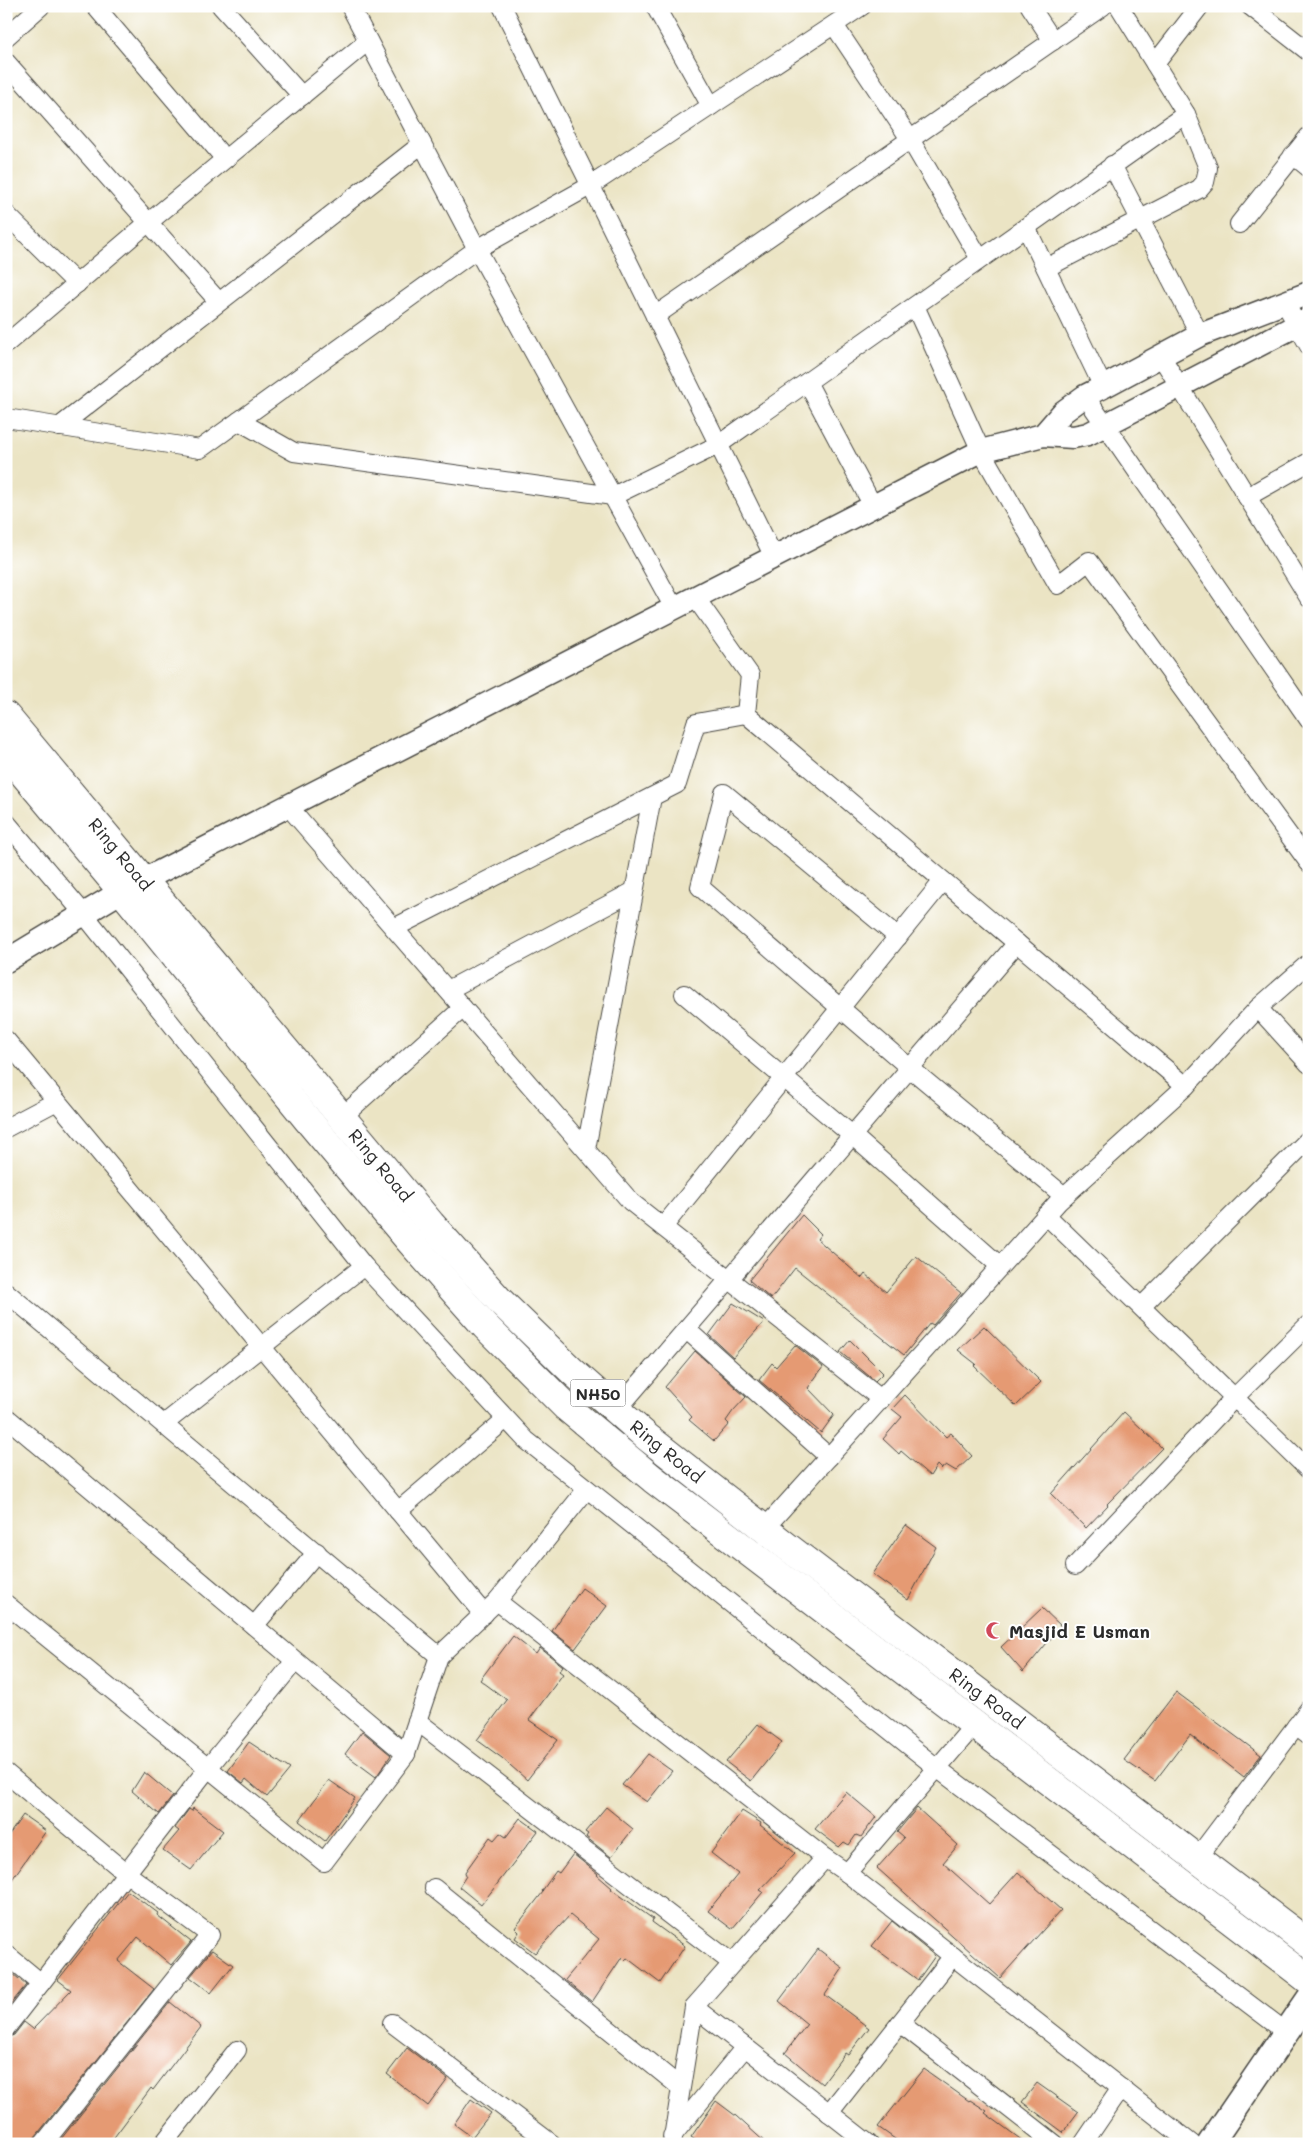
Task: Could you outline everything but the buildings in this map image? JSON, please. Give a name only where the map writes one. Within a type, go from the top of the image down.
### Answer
[{"type":"highway","name":"Ring Road","points":[[6,716],[132,886],[408,1240],[486,1326],[566,1407],[653,1479],[1309,1980]]},
{"type":"highway","name":"Ring Road","points":[[6,753],[132,886],[342,1117],[500,1301],[572,1371],[647,1436],[764,1529],[1309,1944]]},
{"type":"main road","points":[[1210,2144],[1309,1999]]},
{"type":"street","points":[[6,37],[41,6]]},
{"type":"street","points":[[95,6],[225,159]]},
{"type":"street","points":[[221,6],[302,96]]},
{"type":"street","points":[[350,6],[477,249],[674,608]]},
{"type":"street","points":[[502,6],[774,557]]},
{"type":"street","points":[[655,6],[711,106]]},
{"type":"street","points":[[1030,6],[1053,41]]},
{"type":"street","points":[[655,316],[1103,6]]},
{"type":"street","points":[[1046,268],[1199,189],[1205,182],[1208,168],[1186,114],[1120,6]]},
{"type":"street","points":[[1155,64],[1200,6]]},
{"type":"street","points":[[1250,6],[1309,52]]},
{"type":"street","points":[[6,418],[200,449],[477,249],[590,186],[834,25],[857,7]]},
{"type":"street","points":[[834,25],[910,140],[980,259]]},
{"type":"street","points":[[6,344],[149,222],[368,41]]},
{"type":"street","points":[[6,62],[219,302]]},
{"type":"street","points":[[239,421],[294,452],[613,496],[718,445],[1186,114]]},
{"type":"street","points":[[1239,224],[1309,136]]},
{"type":"street","points":[[59,427],[422,144]]},
{"type":"street","points":[[1293,155],[1309,168]]},
{"type":"street","points":[[1112,166],[1200,335]]},
{"type":"street","points":[[6,214],[77,284]]},
{"type":"street","points":[[1026,227],[1046,268],[1094,392],[1104,424],[1309,720]]},
{"type":"street","points":[[1043,435],[1063,412],[1094,392],[1200,335],[1309,293]]},
{"type":"street","points":[[1285,302],[1303,321],[1309,346]]},
{"type":"street","points":[[914,306],[981,451],[1058,585],[1089,561],[1309,863]]},
{"type":"street","points":[[6,961],[132,886],[981,451],[1043,435],[1073,437],[1088,434],[1303,321]]},
{"type":"street","points":[[1161,356],[1309,598]]},
{"type":"street","points":[[808,382],[874,506]]},
{"type":"street","points":[[1247,497],[1309,462]]},
{"type":"street","points":[[695,597],[750,675],[746,714]]},
{"type":"street","points":[[394,928],[677,784],[696,723],[746,714]]},
{"type":"street","points":[[746,714],[1186,1086]]},
{"type":"street","points":[[898,937],[724,793],[700,887],[910,1068],[1064,1196]]},
{"type":"street","points":[[586,1149],[652,796]]},
{"type":"street","points":[[288,806],[631,1202],[881,1399]]},
{"type":"street","points":[[6,822],[84,914],[364,1266],[526,1440],[937,1768],[1286,2032]]},
{"type":"street","points":[[663,1227],[944,881]]},
{"type":"street","points":[[448,990],[634,891]]},
{"type":"street","points":[[617,1410],[1017,943]]},
{"type":"street","points":[[764,1529],[1064,1196],[1186,1086],[1258,1008],[1309,963]]},
{"type":"street","points":[[684,994],[853,1136],[1000,1266]]},
{"type":"street","points":[[342,1117],[463,1008]]},
{"type":"street","points":[[1258,1008],[1309,1064]]},
{"type":"street","points":[[6,1040],[484,1614]]},
{"type":"street","points":[[6,1128],[57,1101]]},
{"type":"street","points":[[1142,1306],[1309,1139]]},
{"type":"street","points":[[1046,1215],[1309,1470]]},
{"type":"street","points":[[165,1423],[364,1266]]},
{"type":"street","points":[[6,1292],[165,1423],[439,1656]]},
{"type":"street","points":[[1076,1566],[1234,1397],[1309,1324]]},
{"type":"street","points":[[687,1330],[829,1457]]},
{"type":"street","points":[[6,1417],[406,1754]]},
{"type":"street","points":[[398,1512],[506,1419]]},
{"type":"street","points":[[6,1604],[324,1862],[406,1754],[439,1656],[497,1601],[587,1489]]},
{"type":"street","points":[[254,1626],[317,1552]]},
{"type":"street","points":[[497,1601],[1192,2144]]},
{"type":"street","points":[[6,2028],[208,1768],[295,1661]]},
{"type":"street","points":[[1197,1858],[1302,1731],[1309,1709]]},
{"type":"street","points":[[417,1721],[732,1963]]},
{"type":"street","points":[[847,1873],[975,1724]]},
{"type":"street","points":[[6,1773],[126,1873],[210,1935],[43,2144]]},
{"type":"street","points":[[675,2141],[680,2088],[694,2007],[825,1858]]},
{"type":"street","points":[[434,1888],[680,2088]]},
{"type":"street","points":[[6,1954],[41,1983]]},
{"type":"street","points":[[830,2113],[953,1956]]},
{"type":"street","points":[[694,2007],[868,2144]]},
{"type":"street","points":[[392,2023],[552,2144]]},
{"type":"street","points":[[900,2023],[1055,2144]]},
{"type":"street","points":[[675,2141],[745,2047]]},
{"type":"street","points":[[163,2144],[237,2050]]},
{"type":"street","points":[[1083,2144],[1121,2088]]},
{"type":"place","name":"Masjid E Usman","points":[[995,1631]]}]
